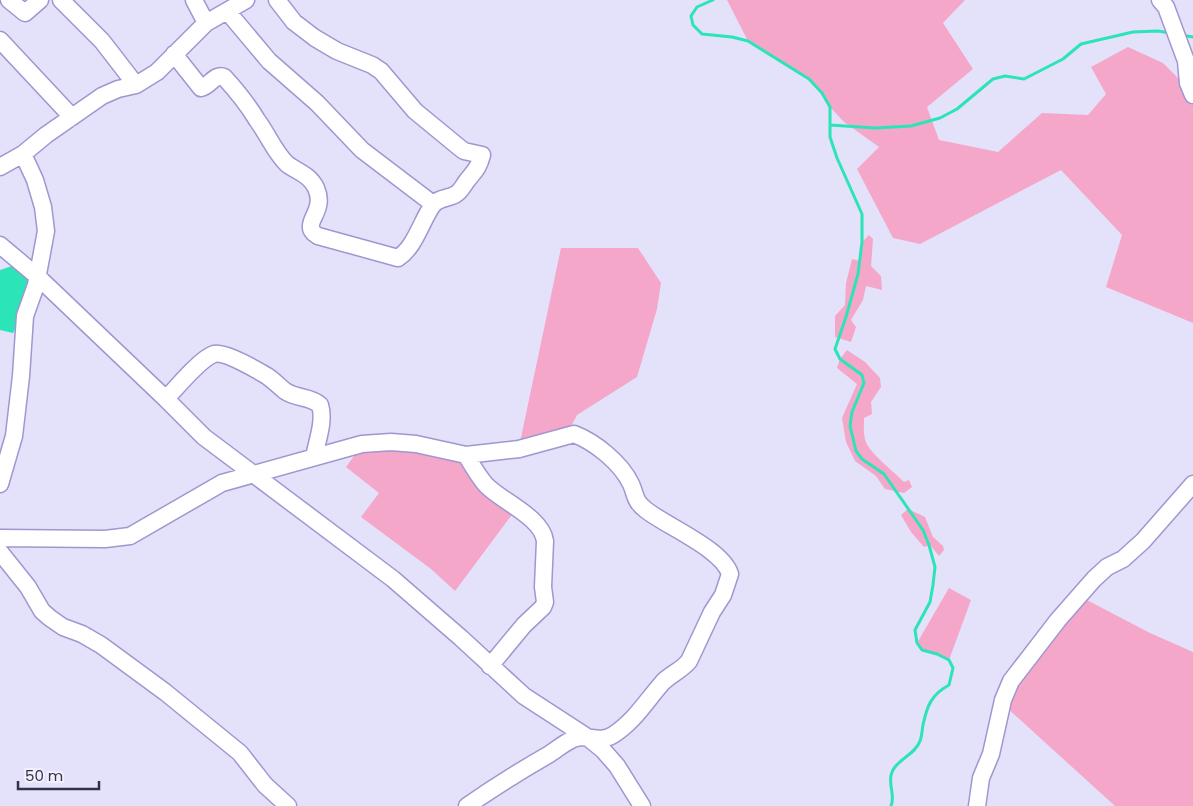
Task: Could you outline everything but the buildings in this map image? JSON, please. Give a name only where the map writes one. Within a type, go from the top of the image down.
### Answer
[{"type":"street","points":[[9,0],[26,13],[40,0]]},
{"type":"street","points":[[61,0],[102,41],[136,85]]},
{"type":"street","points":[[194,0],[206,23]]},
{"type":"street","points":[[0,167],[23,154],[102,96],[118,89],[136,85],[157,72],[206,23],[246,0]]},
{"type":"street","points":[[174,54],[201,88],[205,87],[216,77],[221,76],[224,78],[258,120],[285,162],[311,180],[317,189],[319,200],[311,229],[318,236],[398,258],[405,252],[433,204],[456,194],[475,173],[482,155],[464,151],[460,148],[415,111],[381,71],[372,65],[337,51],[315,38],[294,22],[277,0]]},
{"type":"street","points":[[1160,0],[1166,7],[1186,62],[1188,83],[1193,95]]},
{"type":"street","points":[[227,11],[269,61],[317,103],[362,150],[433,204]]},
{"type":"street","points":[[0,40],[72,117]]},
{"type":"street","points":[[0,484],[14,436],[21,376],[24,316],[38,277],[46,231],[44,207],[35,180],[23,154]]},
{"type":"street","points":[[0,244],[38,277],[204,437],[393,579],[524,696],[604,750],[617,766],[642,806]]},
{"type":"street","points":[[166,399],[204,359],[213,354],[232,358],[269,377],[294,396],[308,398],[320,405],[322,421],[314,457]]},
{"type":"street","points":[[0,538],[105,539],[130,536],[222,482],[362,444],[392,442],[416,444],[466,455],[519,449],[574,434],[580,436],[606,454],[622,471],[631,484],[635,498],[644,508],[667,525],[707,547],[728,568],[730,574],[727,585],[686,665],[670,675],[639,711],[614,735],[599,740],[587,737],[576,738],[515,773],[467,806]]},
{"type":"street","points":[[466,455],[487,486],[518,508],[541,530],[545,542],[545,602],[543,607],[490,666]]},
{"type":"street","points":[[977,806],[981,778],[991,754],[1003,700],[1011,681],[1058,620],[1094,579],[1107,566],[1123,559],[1143,541],[1193,484]]},
{"type":"street","points":[[0,552],[28,587],[42,611],[63,627],[82,634],[101,645],[165,692],[240,753],[265,785],[288,806]]},
{"type":"shaded area","points":[[727,0],[965,0],[943,23],[973,69],[927,107],[939,140],[998,152],[1042,113],[1088,115],[1106,94],[1091,67],[1128,47],[1163,63],[1193,93],[1193,323],[1106,287],[1122,235],[1061,170],[920,244],[893,238],[857,169],[879,147],[844,122],[809,79],[748,41]]},
{"type":"shaded area","points":[[869,235],[873,239],[871,266],[881,276],[882,290],[866,286],[863,300],[851,320],[856,327],[851,342],[835,337],[835,316],[845,305],[846,283],[852,259],[860,261],[862,242]]},
{"type":"shaded area","points":[[561,248],[638,248],[661,283],[657,309],[637,377],[577,415],[568,432],[519,447]]},
{"type":"shaded area","points":[[15,265],[29,278],[22,314],[13,333],[0,330],[0,270]]},
{"type":"shaded area","points":[[847,350],[865,362],[880,378],[881,387],[871,402],[872,414],[864,418],[864,436],[868,446],[883,462],[904,482],[909,480],[912,487],[904,493],[885,489],[876,476],[855,461],[846,442],[842,418],[857,384],[837,368],[840,359]]},
{"type":"shaded area","points":[[362,445],[460,454],[517,508],[455,591],[431,569],[361,517],[379,493],[346,467]]},
{"type":"shaded area","points":[[908,509],[925,517],[933,537],[943,546],[944,550],[939,556],[930,545],[924,547],[911,532],[901,515]]},
{"type":"shaded area","points":[[949,588],[971,600],[949,660],[922,650],[917,643]]},
{"type":"shaded area","points":[[1081,597],[1150,633],[1193,652],[1193,806],[1115,806],[1006,707],[1008,690]]},
{"type":"waterway","points":[[713,0],[697,7],[691,16],[693,25],[702,34],[732,37],[748,41],[809,79],[822,93],[830,107],[830,137],[837,158],[862,214],[862,242],[858,274],[835,349],[840,359],[862,375],[864,383],[852,412],[850,426],[856,451],[862,459],[884,474],[923,530],[935,567],[930,602],[915,630],[917,643],[922,650],[949,660],[953,668],[949,685],[934,697],[928,707],[918,746],[892,772],[890,781],[893,798],[891,806]]},
{"type":"waterway","points":[[830,125],[875,128],[911,126],[940,118],[957,109],[993,79],[1005,76],[1024,79],[1063,59],[1081,44],[1133,32],[1158,31],[1170,33]]},
{"type":"waterway","points":[[1181,35],[1193,37]]}]
